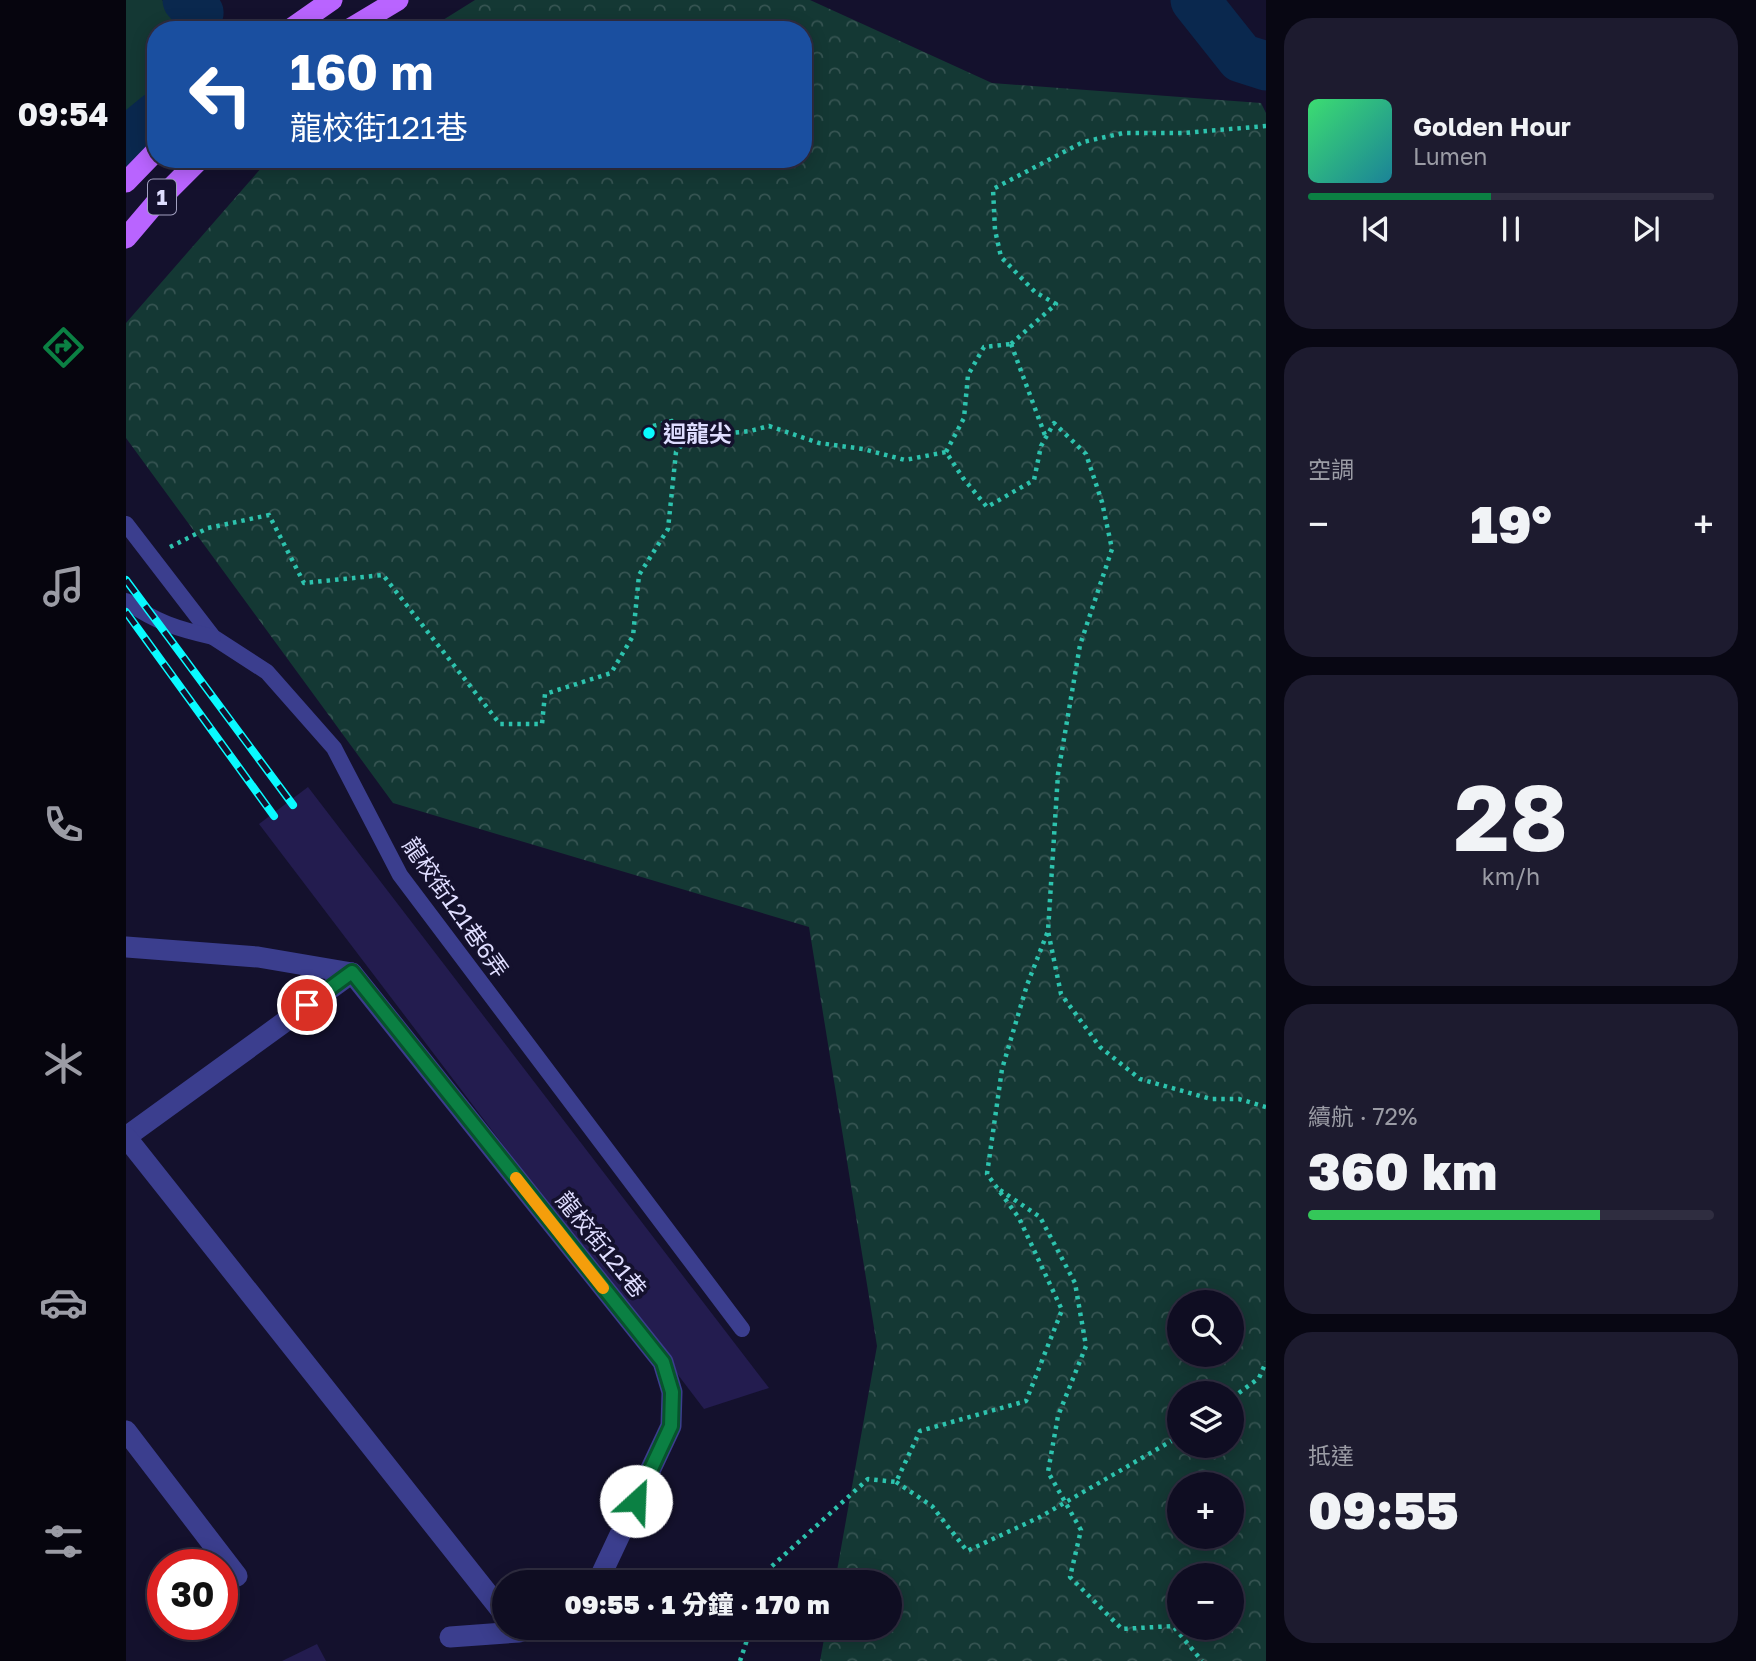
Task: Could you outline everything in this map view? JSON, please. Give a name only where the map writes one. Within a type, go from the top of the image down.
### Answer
[{"type":"main road","points":[[302,21],[332,0]]},
{"type":"main road","points":[[363,21],[398,0]]},
{"type":"main road","name":"1","points":[[127,180],[147,160]]},
{"type":"main road","name":"1","points":[[126,238],[191,168]]},
{"type":"main road","points":[[127,180],[154,205]]},
{"type":"street","points":[[126,947],[258,957],[352,972]]},
{"type":"street","points":[[352,972],[126,1137],[492,1599]]},
{"type":"street","name":"龍校街121巷","points":[[352,972],[663,1362],[672,1392],[671,1426],[603,1570]]},
{"type":"street","points":[[126,1431],[216,1549]]},
{"type":"street","points":[[450,1637],[492,1632]]},
{"type":"lane","name":"龍校街121巷6弄","points":[[126,524],[213,637],[267,672],[334,748],[400,875],[742,1329]]},
{"type":"lane","points":[[126,601],[146,616],[180,629],[213,637]]},
{"type":"path","points":[[946,452],[964,418],[968,375],[984,347],[1011,344],[1056,304],[1035,292],[1000,257],[995,230],[993,188],[1083,142],[1096,139],[1123,133],[1183,133],[1266,125]]},
{"type":"path","points":[[1011,344],[1046,438]]},
{"type":"path","points":[[653,426],[672,421],[723,435],[769,426],[819,443],[863,449],[905,460],[946,452]]},
{"type":"path","points":[[667,436],[672,421]]},
{"type":"path","points":[[946,452],[962,478],[987,507],[1034,480],[1041,446],[1054,423],[1086,454],[1102,502],[1112,549],[1080,645],[1058,774],[1048,931],[1060,994],[1100,1047],[1140,1079],[1211,1099],[1239,1099],[1266,1107]]},
{"type":"path","points":[[150,556],[208,528],[269,515],[304,583],[383,575],[500,724],[542,724],[545,694],[611,673],[633,636],[639,575],[668,529],[676,452],[696,427]]},
{"type":"path","points":[[896,1482],[920,1431],[1026,1401],[1062,1310],[1019,1218],[987,1174],[1002,1069],[1027,985],[1048,931]]},
{"type":"path","points":[[997,1188],[1040,1217],[1076,1283],[1086,1346],[1058,1416],[1048,1472],[1081,1530],[1070,1577],[1122,1629],[1173,1626],[1202,1661]]},
{"type":"path","points":[[1244,1389],[1259,1378],[1266,1362]]},
{"type":"path","points":[[770,1570],[868,1479],[896,1482],[932,1506],[967,1551],[1040,1517],[1167,1444]]},
{"type":"path","points":[[740,1661],[747,1640]]},
{"type":"green space","points":[[126,0],[162,0],[183,21],[147,21],[147,106],[126,125]]},
{"type":"green space","points":[[475,0],[810,0],[992,83],[1261,103],[1266,113],[1266,1661],[820,1661],[824,1640],[902,1640],[902,1570],[837,1570],[877,1346],[809,927],[393,803],[126,438],[126,323],[261,168],[812,168],[812,21],[441,21]]},
{"type":"building","points":[[308,787],[769,1388],[704,1409],[259,824]]},
{"type":"building","points":[[317,1644],[326,1661],[282,1661]]},
{"type":"waterway","points":[[187,0],[199,13],[197,21]]},
{"type":"waterway","points":[[1195,0],[1241,58],[1266,66]]},
{"type":"waterway","points":[[126,142],[147,124]]},
{"type":"railway","points":[[126,580],[293,805]]},
{"type":"railway","points":[[126,612],[274,816]]},
{"type":"slow traffic","points":[[516,1178],[603,1288]]},
{"type":"place","name":"迴龍尖","points":[[649,433]]},
{"type":"route","points":[[307,1005],[352,972],[663,1362],[672,1392],[671,1426],[636,1501]]}]
